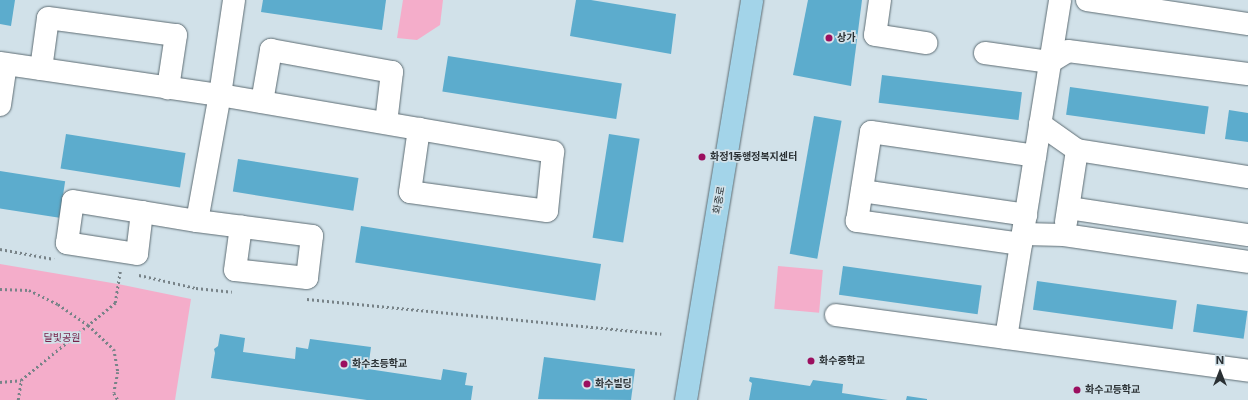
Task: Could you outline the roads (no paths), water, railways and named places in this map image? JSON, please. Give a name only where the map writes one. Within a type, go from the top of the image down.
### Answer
[{"type":"main road","name":"화중로","points":[[686,400],[752,0]]},
{"type":"lane","points":[[197,221],[220,95],[234,0]]},
{"type":"lane","points":[[880,0],[875,35],[926,43]]},
{"type":"lane","points":[[1006,338],[1060,0]]},
{"type":"lane","points":[[1087,0],[1248,24]]},
{"type":"lane","points":[[41,70],[48,18],[176,35],[168,88]]},
{"type":"lane","points":[[262,102],[271,50],[392,72],[386,123]]},
{"type":"lane","points":[[985,53],[1050,62],[1068,51],[1248,74]]},
{"type":"lane","points":[[0,104],[3,64],[220,95],[386,123],[553,152],[547,211],[410,192],[419,129]]},
{"type":"lane","points":[[1040,124],[1077,150],[1248,177]]},
{"type":"lane","points":[[1035,156],[871,132],[857,221],[1023,231],[1064,235],[1248,262]]},
{"type":"lane","points":[[1064,235],[1077,150]]},
{"type":"lane","points":[[862,191],[1023,231]]},
{"type":"lane","points":[[1069,208],[1248,235]]},
{"type":"lane","points":[[142,212],[197,221],[241,226]]},
{"type":"lane","points":[[836,315],[1248,371]]},
{"type":"place","name":"상가","points":[[829,38]]},
{"type":"place","name":"화정1동행정복지센터","points":[[702,157]]},
{"type":"place","name":"화수중학교","points":[[811,361]]},
{"type":"place","name":"화수초등학교","points":[[344,364]]},
{"type":"place","name":"화수빌딩","points":[[587,384]]},
{"type":"place","name":"화수고등학교","points":[[1077,390]]},
{"type":"park label","name":"달빛공원","points":[[62,338]]}]
